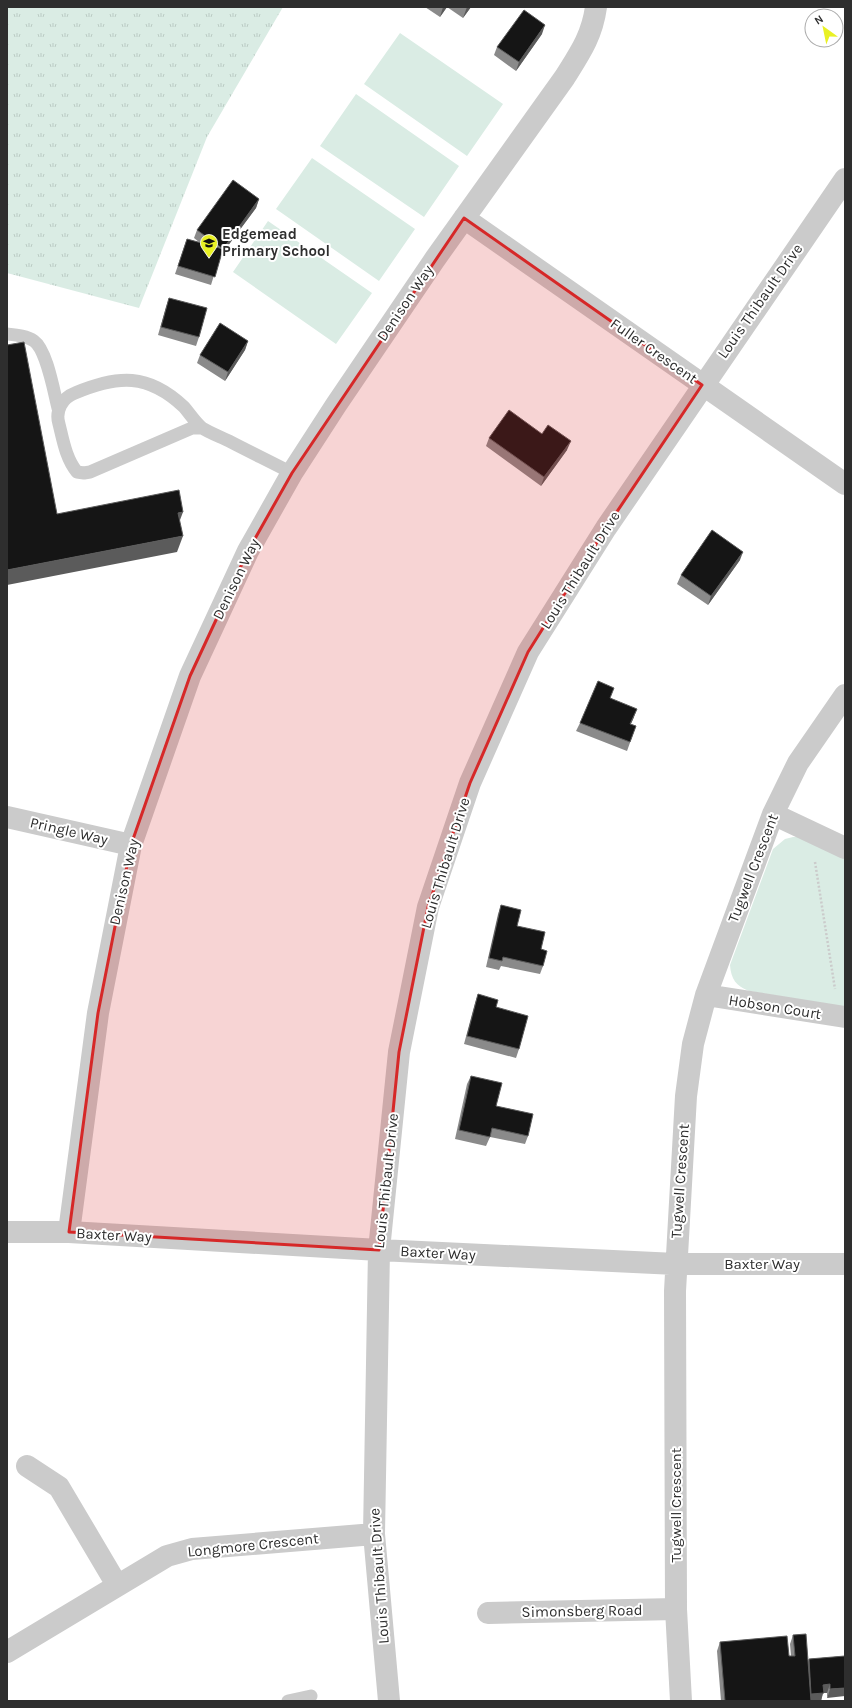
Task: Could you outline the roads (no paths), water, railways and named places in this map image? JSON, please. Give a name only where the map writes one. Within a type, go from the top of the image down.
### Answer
[{"type":"street","name":"Denison Way","points":[[69,1232],[98,1013],[131,845],[190,676],[248,551],[292,473],[336,405],[464,218],[565,77],[581,52],[594,25],[596,7]]},
{"type":"street","name":"Louis Thibault Drive","points":[[389,1701],[374,1534],[379,1250],[399,1052],[428,907],[470,783],[528,652],[606,528],[702,385],[845,179]]},
{"type":"street","name":"Fuller Crescent","points":[[464,218],[845,484]]},
{"type":"street","name":"Tugwell Crescent","points":[[681,1701],[676,1609],[676,1264],[686,1096],[693,1044],[706,995],[773,814],[798,763],[845,695]]},
{"type":"street","points":[[773,814],[810,830],[845,848]]},
{"type":"street","name":"Pringle Way","points":[[7,817],[131,845]]},
{"type":"street","name":"Hobson Court","points":[[706,995],[842,1017]]},
{"type":"street","name":"Baxter Way","points":[[7,1232],[69,1232],[379,1250],[676,1264],[845,1264]]},
{"type":"street","points":[[27,1466],[59,1487],[117,1585]]},
{"type":"street","name":"Longmore Crescent","points":[[7,1652],[167,1556],[192,1549],[374,1534]]},
{"type":"street","name":"Simonsberg Road","points":[[488,1612],[676,1609]]},
{"type":"lane","points":[[7,334],[20,336],[34,341],[39,346],[58,408],[57,417],[68,458],[77,472],[90,472],[192,428],[202,428]]},
{"type":"lane","points":[[58,408],[64,399],[72,394],[98,384],[120,379],[146,383],[158,388],[184,408],[202,428],[292,473]]},
{"type":"lane","points":[[288,1701],[311,1696]]},
{"type":"place","name":"Edgemead Primary School","points":[[209,258]]}]
